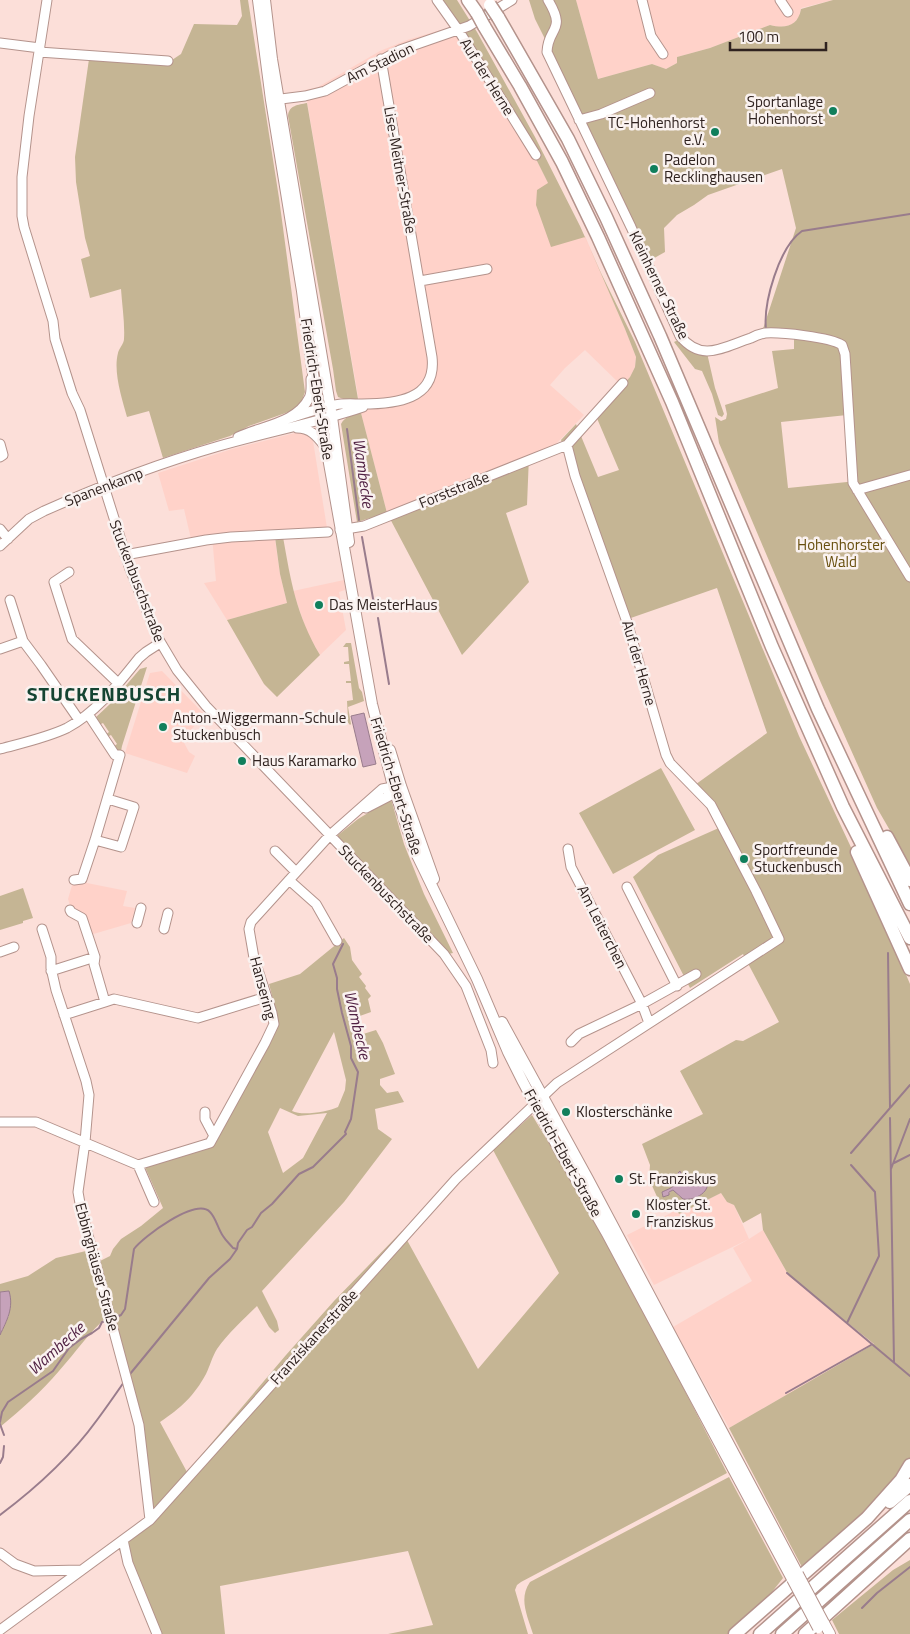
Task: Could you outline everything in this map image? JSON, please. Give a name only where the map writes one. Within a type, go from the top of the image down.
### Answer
[{"type":"highway","points":[[468,0],[520,86],[562,162],[598,237],[668,393],[772,647],[843,807],[910,938]]},
{"type":"highway","points":[[489,3],[568,139],[644,299],[810,692],[910,904]]},
{"type":"highway","points":[[841,760],[866,794],[910,880]]},
{"type":"highway","points":[[843,807],[846,825],[910,968]]},
{"type":"highway","points":[[739,1634],[876,1508],[901,1480],[910,1465]]},
{"type":"highway","points":[[828,1553],[910,1485]]},
{"type":"highway","points":[[760,1634],[910,1501]]},
{"type":"highway","points":[[782,1634],[910,1520]]},
{"type":"highway","points":[[805,1634],[910,1539]]},
{"type":"highway","points":[[865,1581],[910,1545]]},
{"type":"highway","points":[[735,1634],[767,1608]]},
{"type":"main road","name":"Friedrich-Ebert-Straße","points":[[258,0],[320,415],[396,788],[420,862],[477,979],[508,1052],[538,1100],[558,1148],[606,1232],[821,1628],[830,1634]]},
{"type":"main road","name":"Friedrich-Ebert-Straße","points":[[265,0],[274,100],[331,412],[344,530]]},
{"type":"street","name":"Stuckenbuschstraße","points":[[47,0],[29,116],[22,177],[23,222],[53,321],[55,339],[72,393],[80,410],[125,555],[160,643],[180,675],[206,706],[444,954],[466,986],[489,1043],[493,1063]]},
{"type":"street","name":"Auf der Herne","points":[[437,0],[459,31],[536,155]]},
{"type":"street","name":"Am Stadion","points":[[274,100],[325,91],[400,50],[459,31],[512,0]]},
{"type":"street","name":"Kleinherner Straße","points":[[548,0],[558,22],[556,30],[547,46],[547,52],[631,227],[680,336],[689,346],[708,352],[765,333],[831,340],[842,345],[845,354],[853,483],[857,490]]},
{"type":"street","points":[[642,0],[651,36],[663,54]]},
{"type":"street","points":[[780,0],[788,12]]},
{"type":"street","points":[[0,43],[40,50],[168,61]]},
{"type":"street","name":"Lise-Meitner-Straße","points":[[320,415],[416,395],[429,383],[434,367],[381,59]]},
{"type":"street","points":[[579,120],[601,114],[650,93]]},
{"type":"street","points":[[420,281],[487,269]]},
{"type":"street","name":"Spanenkamp","points":[[286,424],[310,397],[312,368]]},
{"type":"street","points":[[567,446],[623,383]]},
{"type":"street","name":"Spanenkamp","points":[[0,546],[29,519],[44,511],[146,470],[286,424],[320,415]]},
{"type":"street","name":"Spanenkamp","points":[[286,424],[312,432],[327,450]]},
{"type":"street","points":[[0,444],[3,455],[0,458]]},
{"type":"street","name":"Auf der Herne","points":[[567,446],[575,476],[627,622],[666,755],[670,763],[711,805],[779,939],[649,1023]]},
{"type":"street","name":"Forststraße","points":[[344,530],[364,526],[567,446]]},
{"type":"street","points":[[910,475],[857,490],[910,577]]},
{"type":"street","points":[[0,529],[8,539]]},
{"type":"street","points":[[125,555],[231,537],[328,532]]},
{"type":"street","points":[[69,572],[54,582],[72,639],[118,683]]},
{"type":"street","points":[[10,600],[23,641],[79,720]]},
{"type":"street","points":[[0,648],[23,641]]},
{"type":"street","points":[[0,750],[66,728],[88,714],[139,658],[160,643]]},
{"type":"street","points":[[74,880],[82,879],[96,840],[120,756],[115,755],[88,714]]},
{"type":"street","name":"Hansering","points":[[214,1136],[273,1028],[273,1018],[254,958],[249,929],[251,922],[330,835],[354,814],[396,788]]},
{"type":"street","points":[[96,840],[121,847],[134,807],[108,799]]},
{"type":"street","name":"Am Leiterchen","points":[[568,849],[571,867],[642,1004],[649,1023]]},
{"type":"street","points":[[275,852],[296,872]]},
{"type":"street","points":[[289,880],[316,904],[337,941]]},
{"type":"street","points":[[627,887],[677,986]]},
{"type":"street","points":[[137,923],[141,908]]},
{"type":"street","points":[[70,910],[82,918],[94,955],[94,964],[105,1002]]},
{"type":"street","points":[[164,929],[168,914]]},
{"type":"street","name":"Ebbinghäuser Straße","points":[[42,929],[51,957],[51,971],[89,1095],[78,1192],[80,1208],[127,1378],[143,1444],[150,1520]]},
{"type":"street","points":[[0,952],[14,947]]},
{"type":"street","points":[[51,971],[94,955]]},
{"type":"street","points":[[571,1042],[579,1034],[642,1004],[696,974]]},
{"type":"street","points":[[64,1015],[114,999],[198,1018],[266,997]]},
{"type":"street","points":[[538,1100],[557,1083],[649,1023]]},
{"type":"street","name":"Franziskanerstraße","points":[[0,1630],[150,1520],[443,1193],[538,1100]]},
{"type":"street","points":[[0,1122],[36,1122],[138,1165],[210,1143],[214,1136],[205,1119],[205,1112]]},
{"type":"street","points":[[138,1165],[154,1202]]},
{"type":"street","points":[[123,1540],[128,1563],[157,1634]]},
{"type":"street","points":[[0,1553],[15,1564],[34,1571],[81,1570]]},
{"type":"shaded area","points":[[576,0],[833,0],[801,8],[799,17],[792,25],[778,27],[770,25],[710,48],[677,57],[677,63],[666,69],[652,64],[598,79]]},
{"type":"shaded area","points":[[451,27],[530,147],[548,183],[580,238],[585,236],[636,357],[635,367],[623,387],[585,350],[550,385],[584,415],[555,445],[387,513],[361,413],[305,90],[318,87],[380,51],[407,40]]},
{"type":"shaded area","points":[[299,432],[310,436],[313,441],[327,528],[274,532],[280,574],[287,603],[227,620],[204,583],[216,581],[212,536],[191,539],[184,509],[169,511],[158,473],[232,449]]},
{"type":"shaded area","points":[[344,580],[345,590],[339,592],[346,630],[320,655],[307,632],[293,591]]},
{"type":"shaded area","name":"Anton-Wiggermann-Schule Stuckenbusch","points":[[162,671],[205,715],[182,739],[189,752],[195,756],[187,773],[125,753],[150,673]]},
{"type":"shaded area","points":[[364,713],[376,764],[363,767],[351,716]]},
{"type":"shaded area","points":[[73,882],[127,891],[123,906],[135,908],[131,923],[90,935],[71,909],[68,899]]},
{"type":"shaded area","points":[[680,1171],[684,1180],[695,1176],[706,1178],[708,1183],[705,1191],[697,1197],[683,1199],[673,1190],[669,1192],[669,1195],[663,1197],[662,1192],[674,1186]]},
{"type":"shaded area","points":[[721,1193],[727,1202],[734,1205],[749,1239],[654,1285],[627,1235],[671,1213],[670,1210],[676,1207],[679,1214]]},
{"type":"shaded area","points":[[763,1230],[789,1276],[874,1344],[729,1428],[673,1327],[752,1281],[733,1248]]},
{"type":"shaded area","points":[[9,1291],[10,1308],[0,1335],[0,1292]]},
{"type":"green space","points":[[240,0],[248,0],[279,198],[305,392],[301,403],[294,410],[249,426],[230,436],[163,458],[149,411],[127,417],[121,394],[117,377],[117,360],[119,349],[124,339],[121,289],[90,298],[81,259],[90,256],[85,238],[76,182],[75,157],[89,59],[169,62],[181,54],[194,24],[237,25],[242,16]]},
{"type":"green space","points":[[433,0],[457,0],[477,32],[535,137],[585,237],[551,247],[536,205],[537,190],[548,183],[530,147]]},
{"type":"green space","name":"Hohenhorster Wald","points":[[529,0],[576,0],[598,79],[652,64],[666,69],[677,63],[677,57],[710,48],[770,25],[781,27],[790,25],[797,19],[801,9],[833,0],[910,0],[910,865],[877,808],[821,683],[719,443],[715,417],[721,421],[726,419],[725,405],[778,388],[772,351],[794,349],[794,337],[832,342],[839,347],[843,357],[847,415],[781,422],[788,488],[857,481],[845,349],[848,346],[843,340],[841,342],[836,339],[794,333],[762,332],[796,228],[782,169],[708,195],[677,215],[664,228],[665,252],[649,261],[535,19]]},
{"type":"green space","points":[[307,103],[358,399],[346,400],[338,397],[336,391],[288,116],[292,108]]},
{"type":"green space","points":[[588,244],[635,342],[799,736],[863,873],[910,984],[910,1460],[887,1492],[803,1569],[729,1428],[874,1344],[789,1276],[763,1230],[761,1213],[743,1223],[734,1205],[727,1202],[721,1193],[679,1214],[676,1208],[666,1211],[663,1210],[649,1179],[650,1165],[642,1144],[703,1114],[680,1071],[736,1040],[743,1041],[779,1022],[743,954],[690,988],[633,877],[658,855],[721,827],[710,807],[692,787],[767,733],[717,588],[625,620],[561,440],[576,424],[598,477],[619,470],[596,416],[630,377],[635,367],[636,357]],"holes":[[[680,1171],[684,1180],[695,1176],[706,1178],[705,1191],[699,1196],[686,1200],[674,1190],[667,1196],[662,1195],[662,1192],[674,1185]]]},
{"type":"green space","points":[[680,339],[707,353],[715,388],[724,414],[722,417],[718,415],[712,394],[702,371],[695,369],[674,342]]},
{"type":"green space","points":[[361,413],[387,513],[357,522],[341,424],[352,415]]},
{"type":"green space","points":[[529,456],[527,505],[506,513],[529,582],[462,655],[387,513]]},
{"type":"green space","points":[[275,537],[283,537],[300,612],[320,655],[277,697],[264,684],[227,620],[287,603],[280,574]]},
{"type":"green space","points":[[346,643],[351,643],[359,688],[364,701],[348,707],[350,725],[346,720],[348,719],[347,701],[353,700],[351,683],[346,683],[346,681],[351,681],[349,664],[344,664],[344,662],[349,661],[348,647],[343,647]]},
{"type":"green space","points":[[147,667],[121,751],[117,753],[113,747],[117,744],[111,735],[107,737],[105,735],[109,732],[103,723],[99,725],[95,718],[110,704],[140,669]]},
{"type":"green space","points":[[661,768],[695,830],[613,874],[579,813]]},
{"type":"green space","points":[[391,799],[404,844],[424,894],[453,953],[448,954],[404,905],[337,836],[358,819]]},
{"type":"green space","points":[[23,888],[33,918],[0,930],[0,896]]},
{"type":"green space","points":[[344,938],[350,947],[352,960],[362,974],[359,977],[371,996],[368,999],[371,1012],[357,1017],[360,1035],[376,1030],[395,1074],[380,1079],[380,1085],[387,1093],[398,1091],[404,1102],[375,1109],[378,1129],[392,1139],[344,1202],[262,1291],[277,1321],[279,1330],[275,1333],[269,1327],[257,1306],[217,1349],[206,1374],[192,1395],[160,1422],[187,1472],[334,1301],[402,1231],[478,1369],[559,1273],[493,1150],[532,1115],[608,1241],[727,1473],[517,1585],[515,1590],[528,1634],[388,1634],[433,1625],[408,1551],[220,1586],[225,1634],[154,1634],[118,1547],[147,1518],[139,1433],[108,1316],[45,1386],[0,1427],[0,1335],[9,1315],[9,1291],[0,1292],[0,1284],[28,1276],[56,1258],[86,1251],[90,1253],[94,1264],[110,1256],[121,1239],[163,1208],[145,1167],[213,1144],[276,1011],[269,984],[300,974]],"holes":[[[334,1032],[346,1080],[345,1090],[338,1107],[315,1113],[292,1111]],[[280,1108],[298,1116],[327,1113],[303,1158],[283,1173],[268,1132]]]},
{"type":"green space","points":[[729,1477],[783,1578],[761,1606],[730,1634],[533,1634],[524,1601],[526,1588],[530,1582]]},
{"type":"green space","points":[[910,1560],[910,1634],[839,1634],[832,1620],[893,1570]]},
{"type":"waterway","points":[[766,330],[767,305],[774,276],[786,249],[802,231],[910,214]]},
{"type":"waterway","name":"Wambecke","points":[[347,429],[359,520]]},
{"type":"waterway","name":"Wambecke","points":[[362,537],[374,604]]},
{"type":"waterway","name":"Wambecke","points":[[378,618],[389,684]]},
{"type":"waterway","name":"Wambecke","points":[[130,1374],[209,1278],[230,1259],[237,1249],[238,1243],[261,1213],[272,1204],[299,1174],[313,1167],[346,1134],[345,1132],[351,1119],[358,1072],[351,1058],[351,1046],[342,1013],[333,964],[343,944]]},
{"type":"waterway","points":[[888,953],[890,1108]]},
{"type":"waterway","points":[[851,1153],[910,1085]]},
{"type":"waterway","points":[[890,1118],[894,1362]]},
{"type":"waterway","points":[[891,1169],[910,1119]]},
{"type":"waterway","points":[[894,1163],[910,1155]]},
{"type":"waterway","points":[[847,1323],[879,1256],[875,1192],[851,1165]]},
{"type":"waterway","name":"Wambecke","points":[[114,1318],[121,1315],[125,1309],[134,1249],[139,1243],[170,1220],[193,1210],[203,1209],[210,1212],[224,1238],[233,1248],[237,1249]]},
{"type":"waterway","points":[[787,1273],[910,1376]]},
{"type":"waterway","name":"Wambecke","points":[[0,1422],[2,1412],[8,1402],[53,1371],[69,1348],[99,1328],[102,1322],[107,1321]]},
{"type":"waterway","points":[[786,1393],[871,1345]]},
{"type":"waterway","name":"Wambecke","points":[[0,1515],[40,1483],[64,1459],[87,1433],[124,1382]]},
{"type":"waterway","name":"Wambecke","points":[[0,1424],[4,1435]]},
{"type":"waterway","name":"Wambecke","points":[[0,1463],[3,1457],[4,1446]]},
{"type":"waterway","points":[[862,1608],[877,1593],[910,1567]]},
{"type":"place","name":"Sportanlage Hohenhorst","points":[[833,111]]},
{"type":"place","name":"TC-Hohenhorst e.V.","points":[[715,132]]},
{"type":"place","name":"Padelon Recklinghausen","points":[[654,169]]},
{"type":"place","name":"Das MeisterHaus","points":[[319,605]]},
{"type":"place","name":"Anton-Wiggermann-Schule Stuckenbusch","points":[[163,727]]},
{"type":"place","name":"Haus Karamarko","points":[[242,761]]},
{"type":"place","name":"Sportfreunde Stuckenbusch","points":[[744,859]]},
{"type":"place","name":"Klosterschänke","points":[[566,1112]]},
{"type":"place","name":"St. Franziskus","points":[[619,1179]]},
{"type":"place","name":"Kloster St. Franziskus","points":[[636,1214]]},
{"type":"district","name":"STUCKENBUSCH","points":[[104,694]]}]
